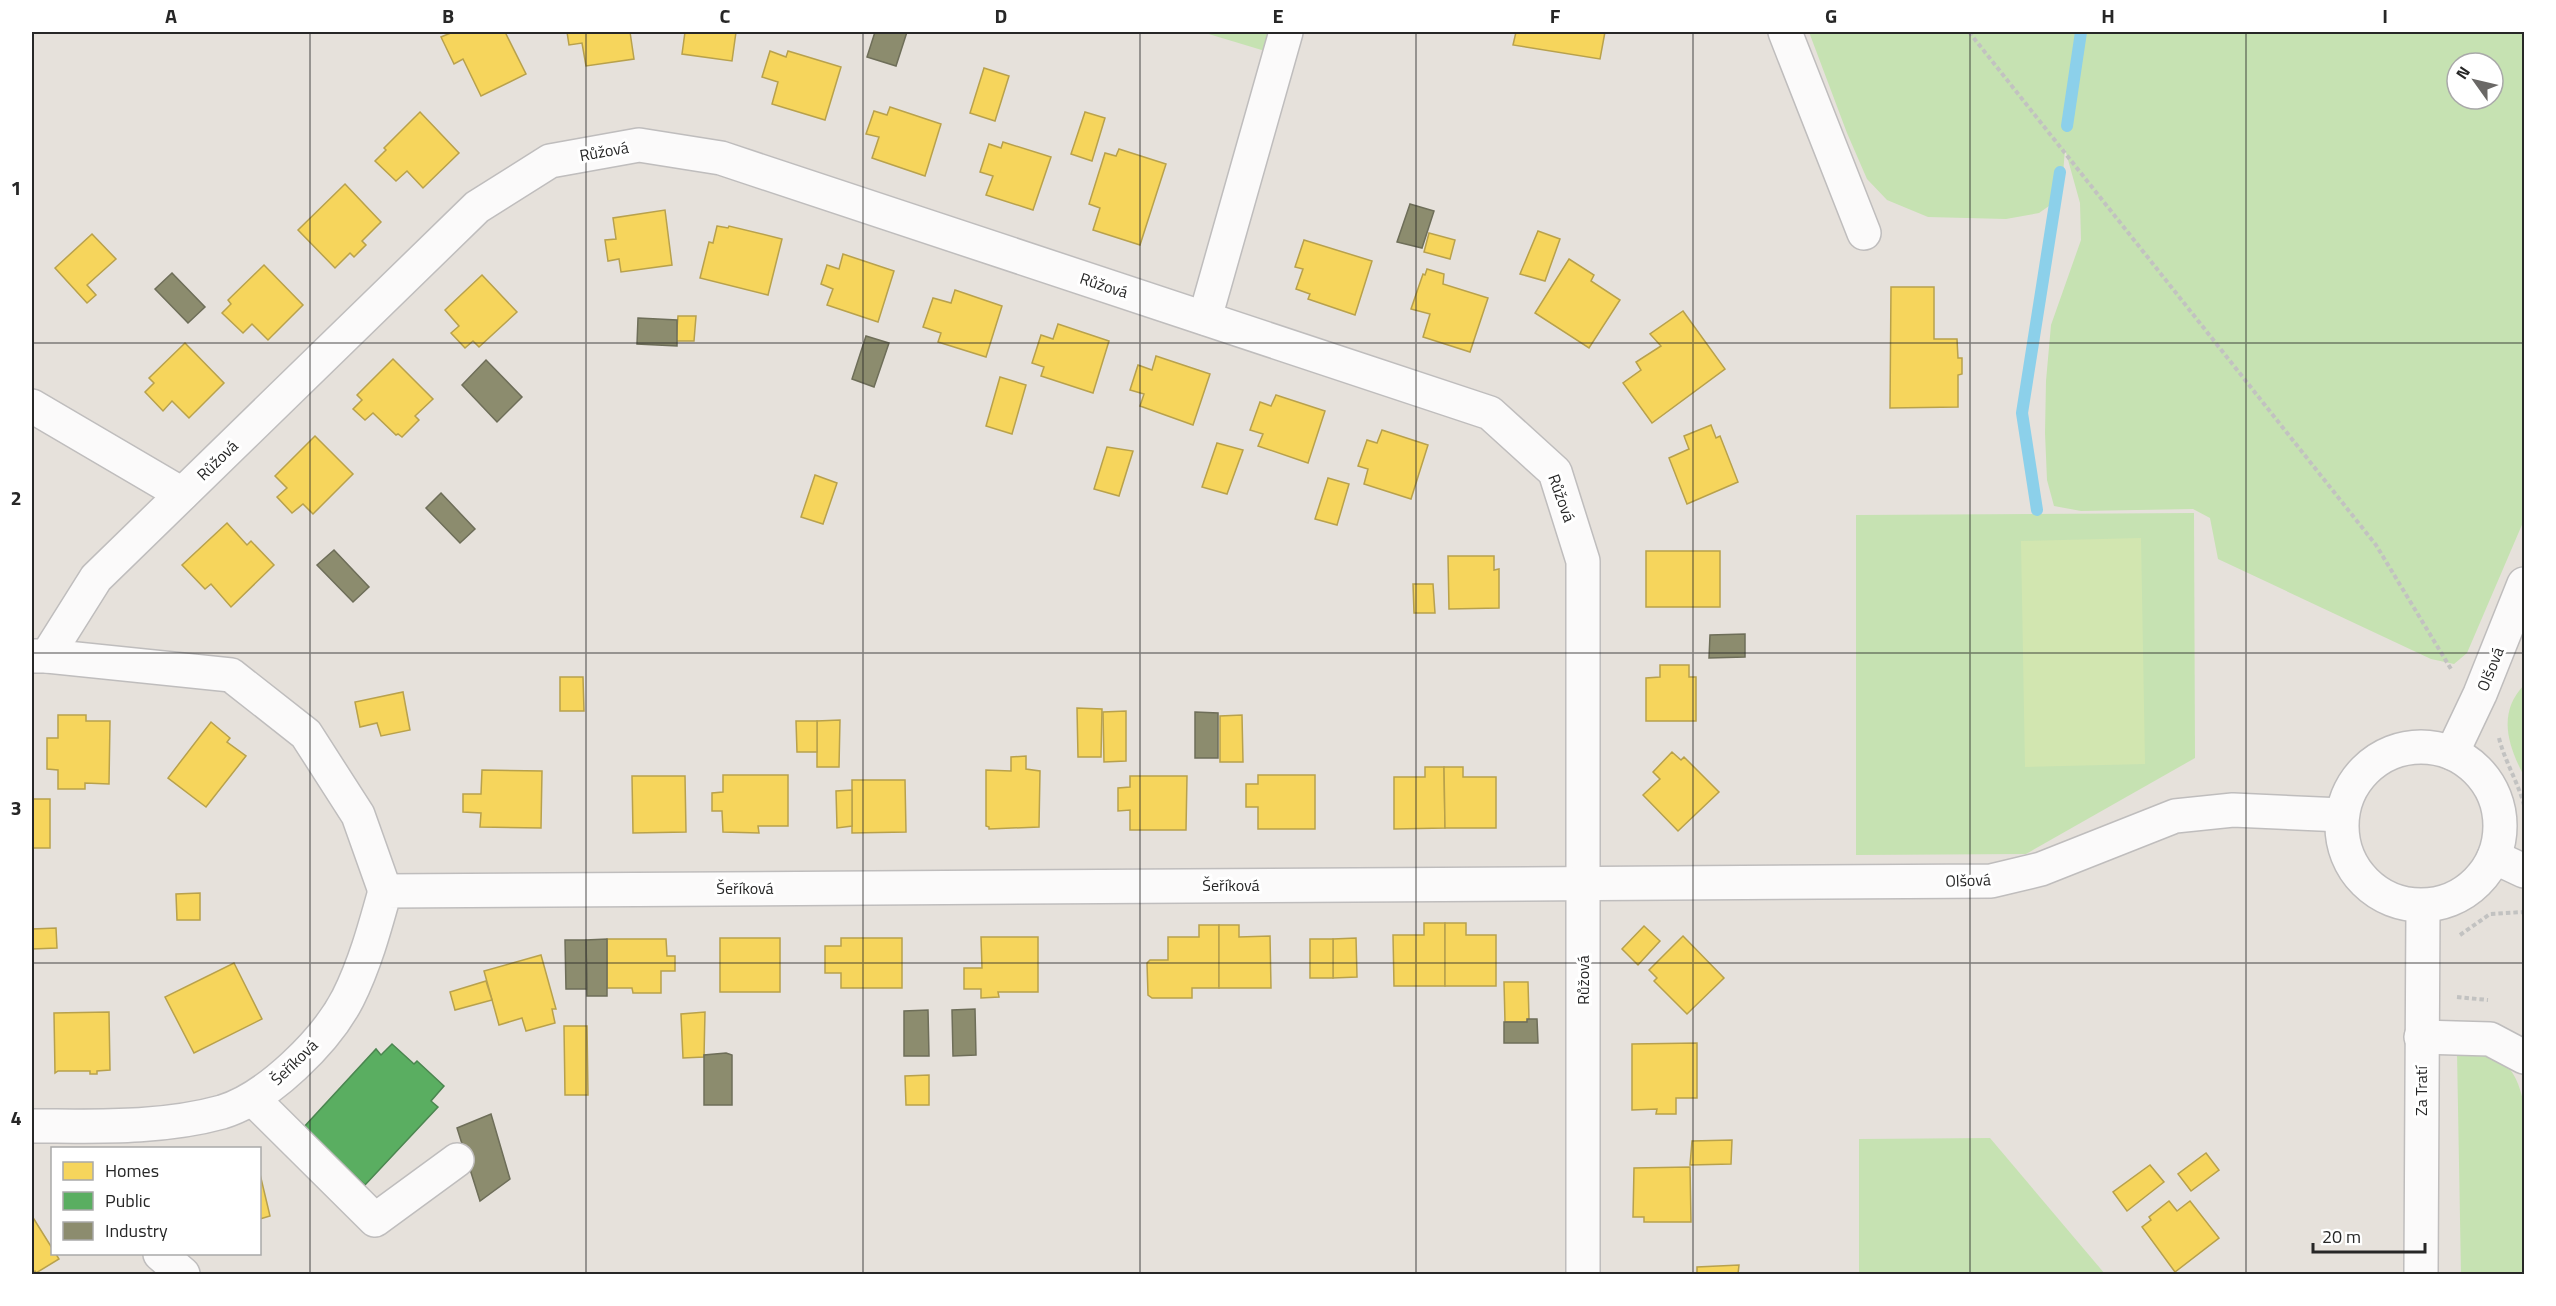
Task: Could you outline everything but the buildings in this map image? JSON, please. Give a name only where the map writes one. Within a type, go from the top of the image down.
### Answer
[{"type":"street","points":[[1205,318],[1286,32]]},
{"type":"street","points":[[1785,32],[1864,233]]},
{"type":"street","name":"Růžová","points":[[39,656],[96,578],[477,207],[550,161],[639,145],[721,158],[1490,413],[1555,472],[1583,561],[1583,1275]]},
{"type":"street","points":[[32,406],[182,494]]},
{"type":"street","name":"Olšová","points":[[2452,753],[2522,597]]},
{"type":"street","points":[[39,656],[231,675],[306,734],[358,815],[385,891]]},
{"type":"street","points":[[2424,747],[2452,753],[2473,766],[2489,785],[2499,809],[2500,833],[2494,857],[2477,883],[2452,900],[2423,907],[2389,900],[2361,880],[2345,849],[2342,815],[2352,788],[2370,766],[2395,751],[2424,747]]},
{"type":"street","name":"Olšová","points":[[1583,883],[1991,880],[2041,870],[2175,816],[2233,810],[2342,815]]},
{"type":"street","points":[[2494,857],[2524,871]]},
{"type":"street","name":"Šeříková","points":[[32,1126],[74,1137],[152,1123],[193,1119],[224,1111],[253,1099],[287,1073],[317,1041],[347,1000],[371,943],[385,891],[1583,883]]},
{"type":"street","name":"Za Tratí","points":[[2421,1275],[2423,907]]},
{"type":"street","points":[[2421,1037],[2490,1040],[2524,1057]]},
{"type":"street","points":[[253,1099],[375,1220],[457,1160]]},
{"type":"street","points":[[161,1255],[183,1275]]},
{"type":"path","points":[[1969,32],[2376,545],[2452,670],[2480,694]]},
{"type":"path","points":[[2499,737],[2504,758],[2518,783],[2524,805]]},
{"type":"green space","points":[[1202,32],[1270,32],[1265,51]]},
{"type":"green space","points":[[1809,32],[2083,32],[2083,36],[2084,32],[2524,32],[2524,520],[2467,653],[2454,664],[2431,659],[2218,559],[2210,518],[2193,509],[2081,511],[2054,506],[2047,480],[2045,433],[2046,381],[2051,325],[2081,240],[2080,203],[2065,149],[2062,187],[2049,206],[2039,213],[2006,219],[1928,217],[1887,200],[1867,179]]},
{"type":"green space","points":[[2194,513],[2195,758],[2026,854],[1856,855],[1856,515]]},
{"type":"green space","points":[[2141,538],[2145,764],[2025,767],[2021,541]]},
{"type":"green space","points":[[2524,685],[2524,776],[2513,753],[2508,718],[2510,707]]},
{"type":"green space","points":[[2457,1052],[2495,1058],[2510,1070],[2520,1090],[2524,1105],[2524,1274],[2461,1274]]},
{"type":"green space","points":[[1990,1138],[2105,1274],[1859,1274],[1859,1139]]},
{"type":"waterway","points":[[2067,126],[2081,32]]},
{"type":"waterway","points":[[2037,510],[2022,413],[2060,172]]}]
